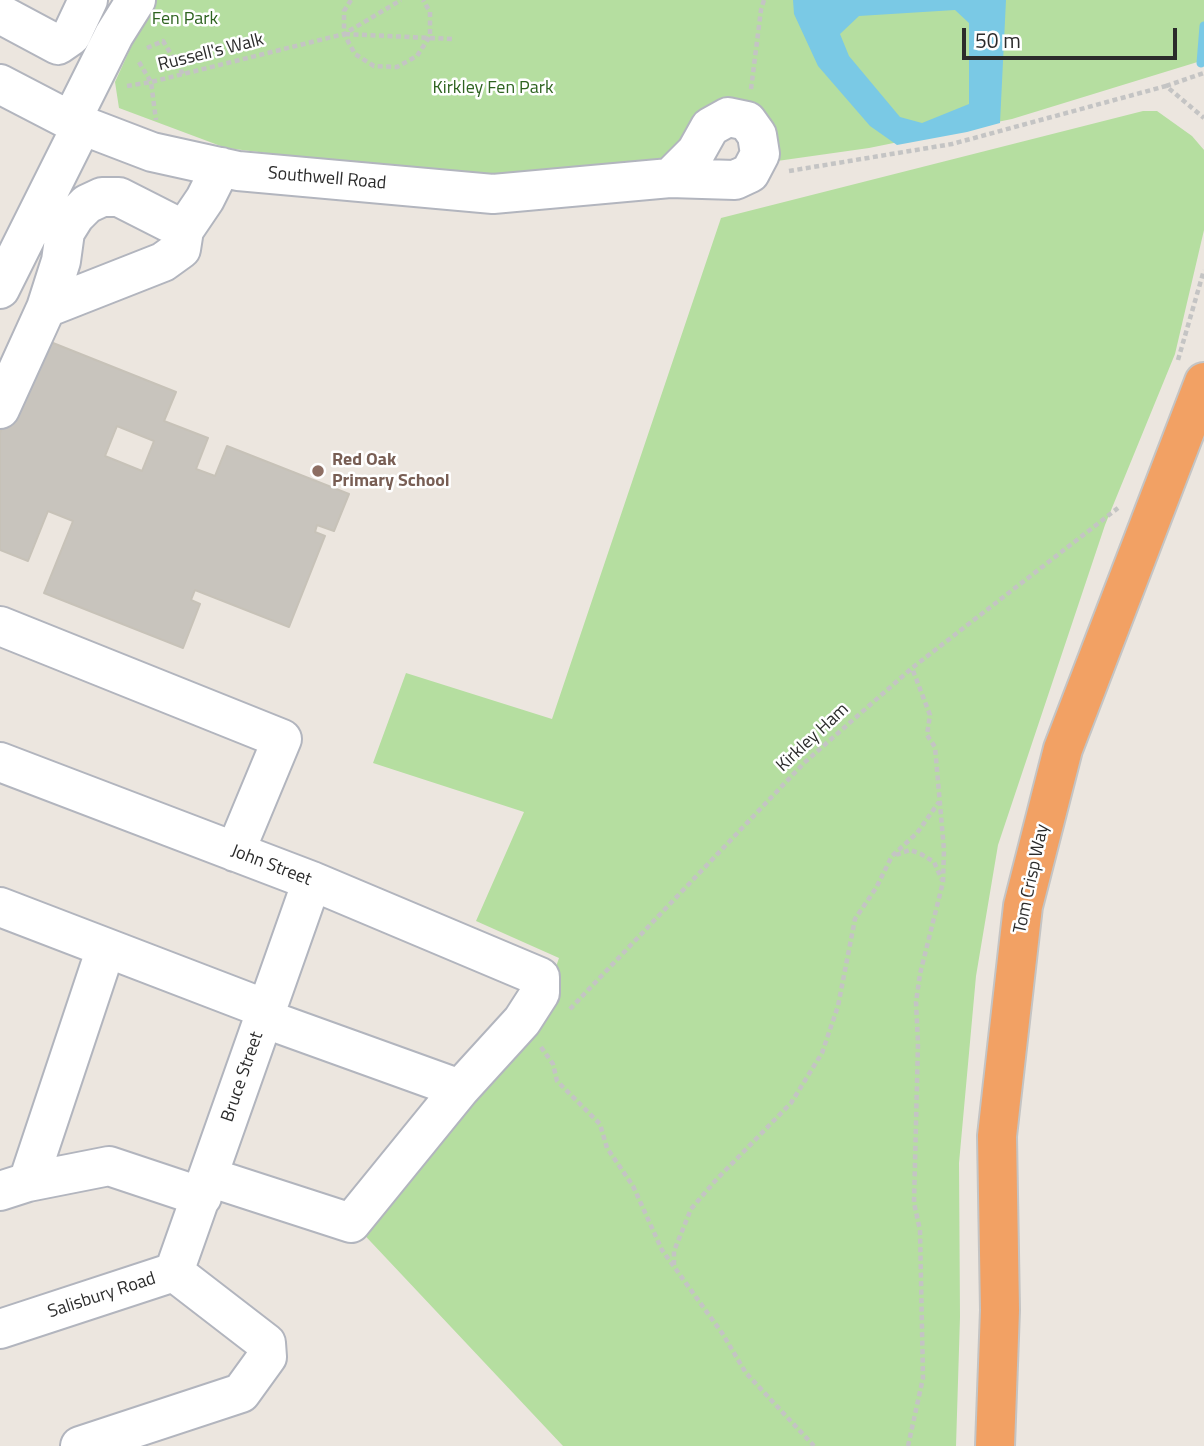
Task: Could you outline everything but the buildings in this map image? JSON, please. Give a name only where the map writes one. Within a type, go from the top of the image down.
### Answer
[{"type":"highway","name":"Tom Crisp Way","points":[[995,1446],[1000,1310],[997,1136],[1023,905],[1063,749],[1204,382]]},
{"type":"street","points":[[0,14],[58,45],[71,36],[88,0]]},
{"type":"street","points":[[0,289],[114,35],[136,0]]},
{"type":"street","name":"Southwell Road","points":[[0,84],[79,113],[152,152],[238,171],[493,194],[670,178],[735,180]]},
{"type":"street","points":[[670,178],[696,152],[710,127],[728,117],[747,121],[757,135],[760,154],[750,173],[735,180]]},
{"type":"street","points":[[46,308],[163,262],[181,249],[184,230],[205,199],[221,167]]},
{"type":"street","points":[[0,409],[46,308],[61,261],[65,232],[87,204],[102,197],[119,197],[184,230]]},
{"type":"street","points":[[0,626],[282,738],[235,852]]},
{"type":"street","name":"John Street","points":[[0,762],[312,881],[540,976],[540,993],[530,1025]]},
{"type":"street","name":"Bruce Street","points":[[174,1272],[312,881]]},
{"type":"street","points":[[0,906],[264,1014],[460,1089]]},
{"type":"street","points":[[14,1186],[106,948]]},
{"type":"street","points":[[14,1186],[109,1166],[351,1223],[460,1089],[530,1025]]},
{"type":"street","name":"Salisbury Road","points":[[0,1329],[174,1272],[266,1343],[267,1357],[241,1393],[80,1446]]},
{"type":"path","points":[[351,0],[344,11],[344,34],[355,54],[374,66],[397,67],[418,56],[430,36],[430,12],[423,0]]},
{"type":"path","name":"Russell's Walk","points":[[344,34],[401,0]]},
{"type":"path","points":[[747,121],[764,0]]},
{"type":"path","name":"Russell's Walk","points":[[79,113],[151,82],[344,34],[452,39]]},
{"type":"path","points":[[114,35],[134,55],[151,82],[156,118],[152,152]]},
{"type":"path","points":[[163,41],[183,74]]},
{"type":"path","points":[[735,180],[952,145],[1204,73]]},
{"type":"path","points":[[1166,86],[1204,118]]},
{"type":"path","name":"Kirkley Ham","points":[[567,1012],[804,763],[912,668],[1125,503],[1156,507]]},
{"type":"path","points":[[908,1446],[923,1378],[920,1230],[914,1203],[918,1043],[916,1002],[920,974],[943,882],[944,850],[935,747],[927,735],[930,715],[912,668]]},
{"type":"path","points":[[674,1265],[674,1251],[691,1209],[791,1103],[822,1053],[838,1006],[855,919],[876,888],[892,856],[917,833],[939,801]]},
{"type":"path","points":[[892,856],[910,850],[921,854],[934,862],[943,882]]},
{"type":"path","points":[[530,1025],[553,1064],[557,1081],[600,1124],[607,1148],[633,1186],[662,1250],[722,1333],[746,1373],[814,1446]]},
{"type":"green space","name":"Kirkley Fen Park","points":[[155,0],[1204,0],[1204,60],[1012,119],[869,148],[770,162],[754,111],[670,164],[487,180],[226,148],[119,108],[115,82]]},
{"type":"green space","points":[[1143,111],[1157,111],[1192,136],[1204,150],[1204,230],[1175,354],[1105,525],[998,845],[976,976],[959,1163],[960,1317],[956,1446],[563,1446],[355,1225],[543,1005],[559,958],[476,921],[524,812],[373,763],[406,673],[552,719],[721,218]]},
{"type":"water","points":[[793,0],[1006,0],[1000,123],[897,145],[870,126],[818,66],[794,14]],"holes":[[[955,10],[969,23],[969,104],[922,123],[900,117],[849,56],[840,34],[859,16]]]},
{"type":"waterway","points":[[1201,63],[1204,26]]},
{"type":"place","name":"Red Oak Primary School","points":[[318,471]]},
{"type":"park label","name":"Fen Park","points":[[185,20]]}]
